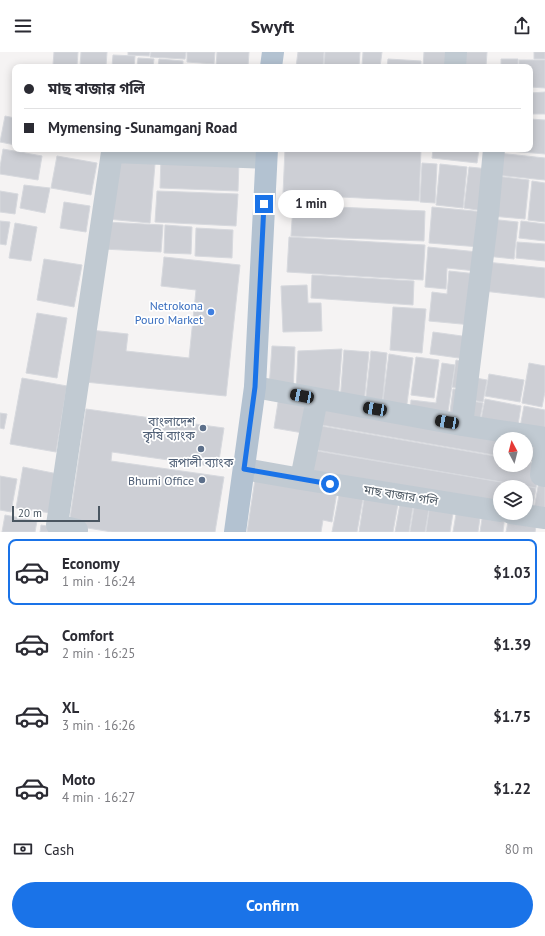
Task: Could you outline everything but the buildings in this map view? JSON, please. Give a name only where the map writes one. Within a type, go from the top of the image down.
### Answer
[{"type":"main road","points":[[271,64],[273,52]]},
{"type":"main road","points":[[235,532],[255,387],[266,154]]},
{"type":"street","points":[[455,64],[456,52]]},
{"type":"street","points":[[76,532],[77,530],[57,524],[112,152],[266,154]]},
{"type":"street","points":[[462,424],[494,152]]},
{"type":"street","points":[[255,387],[545,438]]},
{"type":"street","points":[[301,479],[317,399]]},
{"type":"street","points":[[545,447],[541,474],[545,476]]},
{"type":"street","name":"মাছ বাজার গলি","points":[[244,469],[493,510]]},
{"type":"street","points":[[533,516],[545,518]]},
{"type":"place","name":"Netrokona Pouro Market","points":[[211,312]]},
{"type":"place","name":"বাংলাদেশ কৃষি ব্যাংক","points":[[203,428]]},
{"type":"place","name":"রূপালী ব্যাংক","points":[[201,449]]},
{"type":"place","name":"Bhumi Office","points":[[202,480]]},
{"type":"route","points":[[264,204],[255,387],[244,469],[330,484]]}]
